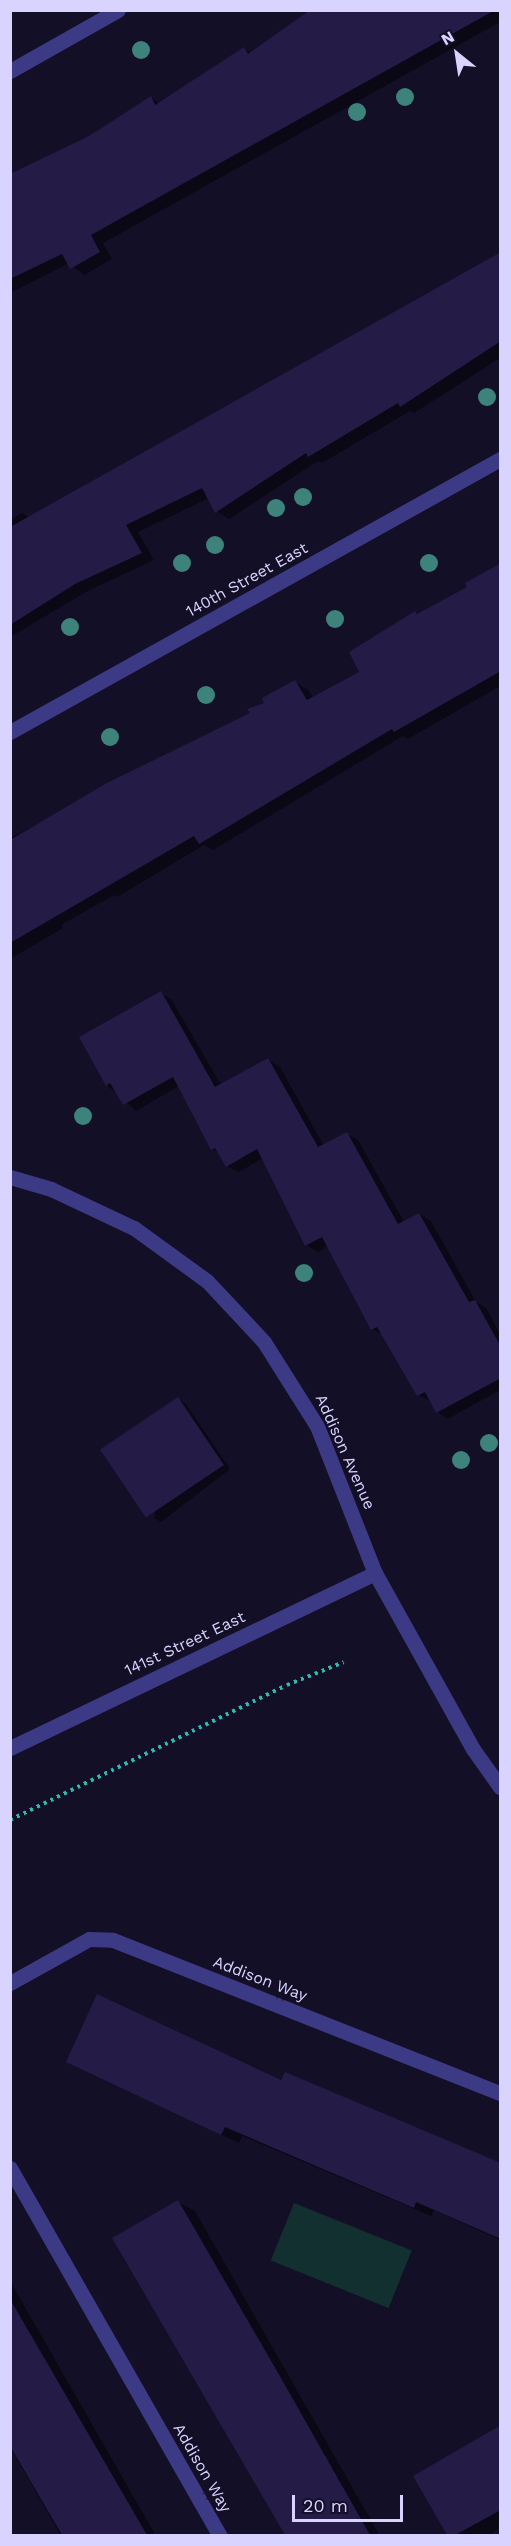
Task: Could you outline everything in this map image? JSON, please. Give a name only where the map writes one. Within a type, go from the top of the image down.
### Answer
[{"type":"street","points":[[10,71],[118,10]]},
{"type":"street","name":"140th Street East","points":[[10,732],[501,459]]},
{"type":"street","name":"Addison Avenue","points":[[10,1177],[51,1189],[134,1228],[175,1256],[237,1311],[293,1382],[318,1426],[375,1573],[473,1749],[501,1787]]},
{"type":"street","name":"141st Street East","points":[[10,1748],[375,1573]]},
{"type":"street","name":"Addison Way","points":[[10,1983],[88,1939],[113,1940],[501,2093]]},
{"type":"street","name":"Addison Way","points":[[10,2168],[220,2535]]},
{"type":"path","points":[[10,1820],[276,1690],[344,1662]]},
{"type":"green space","points":[[294,2203],[412,2251],[389,2308],[271,2260]]},
{"type":"building","points":[[310,10],[495,10],[91,235],[100,252],[70,269],[62,254],[10,279],[10,174],[89,136],[151,96],[155,105],[244,47],[248,54]]},
{"type":"building","points":[[501,252],[501,341],[400,407],[398,403],[308,457],[306,453],[215,513],[202,488],[126,525],[142,553],[75,584],[10,625],[10,527]]},
{"type":"building","points":[[501,563],[501,671],[394,732],[392,729],[199,844],[194,836],[10,943],[10,840],[107,783],[250,713],[247,709],[264,703],[262,698],[295,680],[307,700],[359,672],[349,652],[415,611],[417,614],[467,587],[465,583]]},
{"type":"building","points":[[161,991],[215,1087],[268,1058],[318,1147],[347,1132],[398,1224],[419,1213],[469,1302],[475,1300],[501,1347],[501,1378],[436,1413],[425,1392],[417,1396],[377,1327],[371,1330],[322,1237],[305,1246],[257,1149],[226,1167],[215,1148],[211,1150],[173,1077],[123,1105],[110,1083],[106,1086],[79,1037]]},
{"type":"building","points":[[178,1397],[224,1465],[146,1518],[100,1450]]},
{"type":"building","points":[[97,1994],[281,2080],[285,2072],[501,2163],[501,2239],[416,2202],[414,2208],[225,2127],[221,2135],[66,2062]]},
{"type":"building","points":[[178,2200],[370,2535],[285,2535],[112,2238]]},
{"type":"building","points":[[10,2299],[147,2535],[62,2535],[10,2446]]},
{"type":"building","points":[[501,2425],[501,2510],[455,2535],[447,2535],[413,2476]]}]
